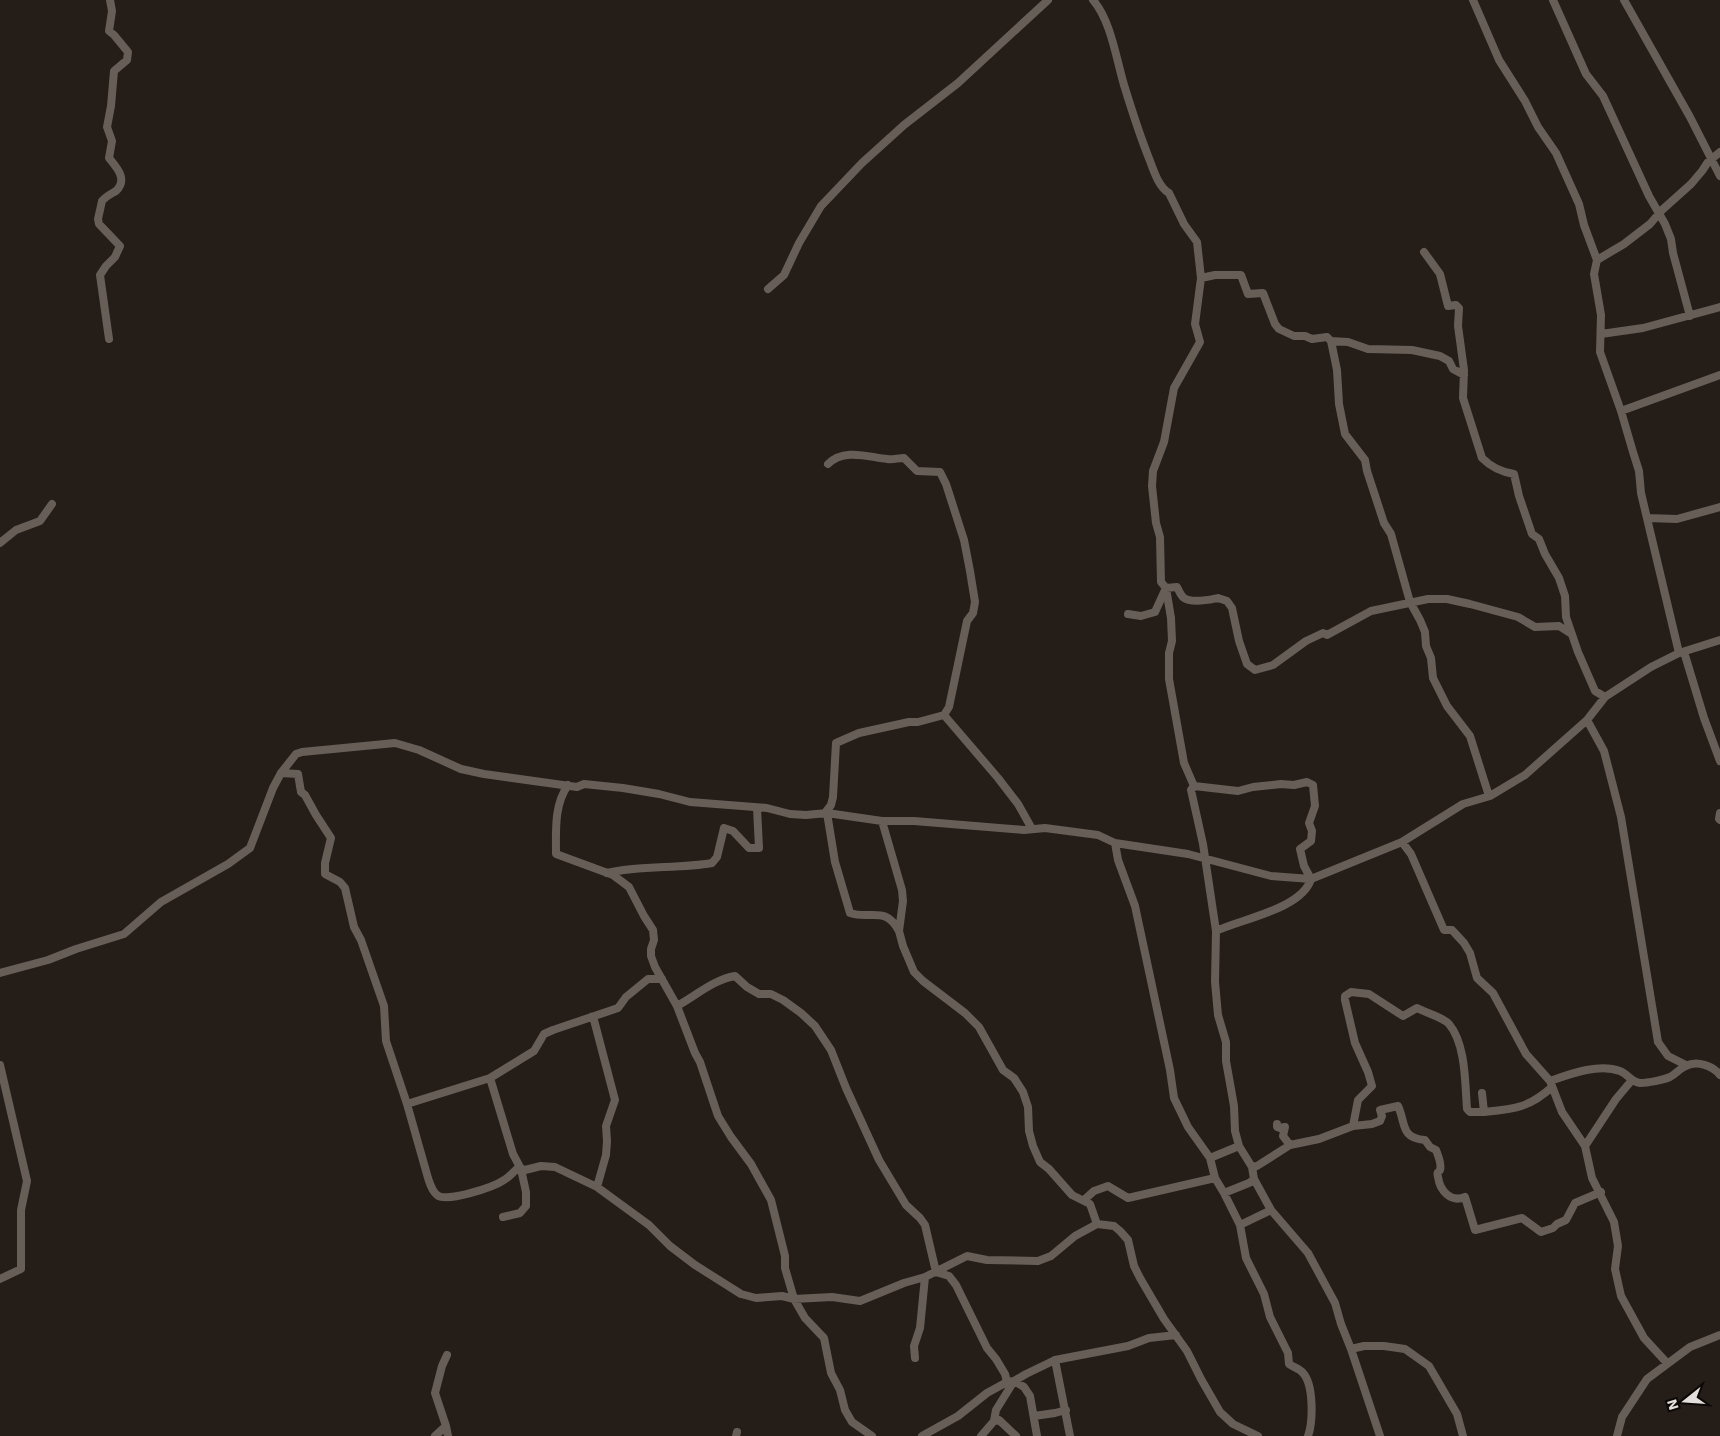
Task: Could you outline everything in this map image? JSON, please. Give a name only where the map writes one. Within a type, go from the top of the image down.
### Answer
[{"type":"street","points":[[109,340],[100,275],[115,257],[120,246],[99,224],[98,219],[102,201],[121,184],[121,174],[109,158],[112,141],[107,127],[114,71],[127,60],[128,52],[114,34],[109,31],[112,11],[110,0]]},
{"type":"street","points":[[768,289],[784,275],[799,243],[821,206],[862,163],[904,125],[958,83],[1048,0]]},
{"type":"street","points":[[1093,0],[1107,21],[1138,130],[1154,170],[1164,190],[1169,193],[1184,224],[1197,242],[1201,278],[1196,324],[1200,342],[1174,388],[1164,442],[1153,471],[1152,486],[1156,523],[1160,537],[1161,582],[1166,588],[1171,618],[1172,641],[1169,653],[1169,679],[1184,763],[1194,786]]},
{"type":"street","points":[[1473,0],[1499,60],[1525,101],[1538,127],[1556,153],[1579,204],[1584,225],[1597,260],[1594,274],[1601,315],[1600,352],[1621,410],[1639,471],[1641,493],[1682,653],[1720,761]]},
{"type":"street","points":[[1553,0],[1586,74],[1603,96],[1671,240],[1690,316]]},
{"type":"street","points":[[1624,0],[1686,108],[1720,176]]},
{"type":"street","points":[[1597,260],[1624,244],[1650,224],[1690,184],[1712,158],[1720,152]]},
{"type":"street","points":[[1424,252],[1440,274],[1448,306],[1456,305],[1459,308],[1458,326],[1464,375],[1463,398],[1482,458],[1488,464],[1504,472],[1514,474],[1519,496],[1532,534],[1538,539],[1559,578],[1565,596],[1566,617],[1570,633],[1595,691],[1605,697]]},
{"type":"street","points":[[1201,278],[1215,275],[1242,275],[1248,294],[1263,293],[1275,324],[1279,329],[1294,336],[1305,336],[1312,339],[1327,337],[1330,341],[1337,370],[1339,404],[1345,434],[1365,460],[1384,523],[1391,534],[1410,602],[1417,612],[1425,632],[1433,678],[1447,706],[1470,736],[1489,796]]},
{"type":"street","points":[[1600,334],[1643,328],[1720,307]]},
{"type":"street","points":[[1330,341],[1348,342],[1368,349],[1412,350],[1440,356],[1449,361],[1453,369],[1464,375]]},
{"type":"street","points":[[1621,410],[1720,375]]},
{"type":"street","points":[[828,464],[834,458],[844,456],[859,455],[890,460],[904,458],[917,471],[940,472],[946,484],[964,540],[975,602],[973,613],[967,621],[949,707],[944,715],[859,733],[836,743],[833,797],[826,813],[835,862],[850,913],[860,916],[879,914],[889,917],[899,931],[914,972],[966,1013],[978,1026],[1003,1070],[1014,1078],[1023,1092],[1028,1107],[1029,1131],[1040,1162],[1049,1169],[1072,1195],[1090,1204],[1097,1224]]},
{"type":"street","points":[[0,543],[16,530],[40,521],[52,504]]},
{"type":"street","points":[[1647,518],[1677,519],[1720,507]]},
{"type":"street","points":[[1166,588],[1177,587],[1184,598],[1190,601],[1218,598],[1227,601],[1232,608],[1239,641],[1247,664],[1255,670],[1272,665],[1306,641],[1323,633],[1327,635],[1371,611],[1428,598],[1447,599],[1505,613],[1518,617],[1535,627],[1559,626],[1570,633]]},
{"type":"street","points":[[1128,614],[1141,616],[1155,612],[1166,588]]},
{"type":"street","points":[[0,973],[48,960],[124,934],[161,902],[228,864],[250,848],[281,772],[296,754],[302,752],[395,743],[419,750],[461,769],[484,774],[577,787],[584,784],[623,788],[690,802],[767,808],[790,814],[826,813],[882,821],[914,821],[1024,830],[1045,828],[1098,835],[1115,843],[1188,854],[1271,876],[1311,879],[1402,842],[1463,804],[1489,796],[1525,775],[1588,720],[1605,697],[1652,667],[1682,653],[1720,640]]},
{"type":"street","points":[[944,715],[998,778],[1018,804],[1032,829]]},
{"type":"street","points":[[1588,720],[1604,751],[1621,816],[1658,1042],[1668,1056],[1686,1065],[1701,1064],[1714,1068],[1720,1075]]},
{"type":"street","points":[[281,772],[298,774],[301,792],[305,795],[332,838],[324,863],[325,874],[340,882],[345,888],[354,927],[361,940],[384,1006],[386,1041],[432,1189],[439,1197],[455,1196],[504,1180],[520,1168]]},
{"type":"street","points":[[1194,786],[1238,791],[1281,784],[1294,785],[1308,782],[1313,785],[1315,806],[1309,823],[1312,831],[1311,841],[1300,850],[1304,866],[1311,879]]},
{"type":"street","points":[[568,785],[556,815],[556,854],[613,875],[628,887],[653,930],[654,940],[651,956],[655,968],[678,1006],[700,1062],[718,1116],[751,1164],[771,1200],[785,1256],[785,1268],[794,1299],[805,1318],[824,1338],[831,1373],[840,1390],[845,1410],[852,1422],[872,1436]]},
{"type":"street","points":[[1194,786],[1191,790],[1205,858],[1216,931],[1215,982],[1218,1015],[1226,1042],[1226,1061],[1234,1106],[1235,1131],[1239,1146],[1252,1167],[1254,1179],[1270,1210],[1308,1253],[1335,1303],[1380,1436]]},
{"type":"street","points":[[607,873],[620,870],[697,866],[712,863],[717,857],[724,828],[733,831],[749,848],[759,848],[758,808]]},
{"type":"street","points":[[1720,813],[1720,820]]},
{"type":"street","points":[[882,821],[902,890],[903,901],[899,931]]},
{"type":"street","points":[[1402,842],[1411,854],[1444,930],[1452,930],[1464,943],[1470,953],[1477,978],[1493,993],[1526,1054],[1551,1084],[1562,1112],[1585,1146],[1592,1178],[1601,1192],[1614,1222],[1618,1246],[1615,1269],[1621,1296],[1644,1338],[1667,1363]]},
{"type":"street","points":[[1115,843],[1118,860],[1135,906],[1170,1070],[1174,1098],[1188,1127],[1210,1158],[1214,1178],[1240,1225],[1246,1258],[1264,1294],[1270,1317],[1288,1353],[1289,1364],[1303,1373],[1309,1388],[1312,1400],[1310,1410],[1311,1427],[1308,1436]]},
{"type":"street","points":[[1216,931],[1274,910],[1305,891],[1311,879]]},
{"type":"street","points":[[678,1006],[707,988],[728,977],[735,976],[747,987],[760,994],[771,994],[783,1000],[815,1026],[831,1050],[879,1160],[906,1204],[925,1225],[936,1272]]},
{"type":"street","points":[[407,1104],[490,1078],[534,1051],[544,1034],[618,1008],[626,997],[648,979],[662,979]]},
{"type":"street","points":[[1353,1126],[1358,1100],[1372,1086],[1355,1042],[1345,1000],[1345,996],[1351,992],[1369,994],[1403,1016],[1417,1008],[1441,1018],[1449,1024],[1460,1045],[1466,1109],[1470,1112],[1484,1112],[1522,1106],[1536,1101],[1551,1084],[1567,1075],[1606,1068],[1622,1072],[1632,1080],[1640,1083],[1671,1077],[1686,1065]]},
{"type":"street","points":[[590,1017],[594,1020],[615,1100],[606,1126],[606,1155],[597,1187]]},
{"type":"street","points":[[0,1065],[27,1181],[21,1210],[21,1269],[0,1279]]},
{"type":"street","points":[[490,1078],[520,1168],[526,1192],[526,1206],[520,1212],[503,1217]]},
{"type":"street","points":[[1585,1146],[1616,1099],[1632,1080]]},
{"type":"street","points":[[1482,1093],[1484,1112]]},
{"type":"street","points":[[1252,1167],[1257,1166],[1290,1145],[1319,1139],[1353,1126],[1372,1124],[1380,1120],[1382,1116],[1380,1110],[1398,1106],[1406,1132],[1416,1139],[1425,1140],[1430,1147],[1436,1150],[1440,1165],[1438,1180],[1446,1195],[1453,1198],[1465,1197],[1475,1230],[1522,1218],[1541,1232],[1554,1228],[1557,1224],[1566,1220],[1575,1203],[1601,1192]]},
{"type":"street","points":[[1277,1124],[1277,1127],[1280,1128],[1285,1126],[1283,1136],[1290,1145]]},
{"type":"street","points":[[1210,1158],[1239,1146]]},
{"type":"street","points":[[520,1168],[525,1170],[541,1166],[555,1167],[597,1187],[650,1225],[670,1246],[694,1265],[741,1294],[756,1298],[782,1296],[794,1299],[832,1296],[860,1301],[904,1283],[925,1277],[967,1256],[987,1260],[1038,1261],[1050,1256],[1075,1236],[1097,1224],[1114,1226],[1128,1240],[1134,1266],[1140,1278],[1164,1319],[1187,1351],[1220,1412],[1233,1424],[1258,1436]]},
{"type":"street","points":[[1084,1200],[1094,1191],[1108,1186],[1128,1198],[1214,1178]]},
{"type":"street","points":[[1224,1193],[1249,1183],[1254,1179]]},
{"type":"street","points":[[1240,1225],[1270,1210]]},
{"type":"street","points":[[936,1272],[949,1276],[956,1285],[987,1348],[1010,1382],[1024,1387],[1030,1396],[1037,1436]]},
{"type":"street","points":[[915,1358],[914,1346],[920,1328],[925,1277]]},
{"type":"street","points":[[922,1436],[958,1416],[987,1393],[1055,1360],[1128,1346],[1149,1338],[1176,1335]]},
{"type":"street","points":[[1617,1436],[1622,1417],[1647,1379],[1690,1347],[1720,1335]]},
{"type":"street","points":[[1351,1349],[1364,1346],[1405,1349],[1429,1366],[1457,1414],[1463,1436]]},
{"type":"street","points":[[447,1355],[435,1393],[448,1436]]},
{"type":"street","points":[[1055,1360],[1070,1436]]},
{"type":"street","points":[[981,1436],[994,1421],[996,1410],[1010,1382]]},
{"type":"street","points":[[1034,1416],[1056,1414],[1066,1410]]},
{"type":"street","points":[[994,1421],[999,1420],[1016,1436]]},
{"type":"street","points":[[435,1436],[446,1426]]}]
